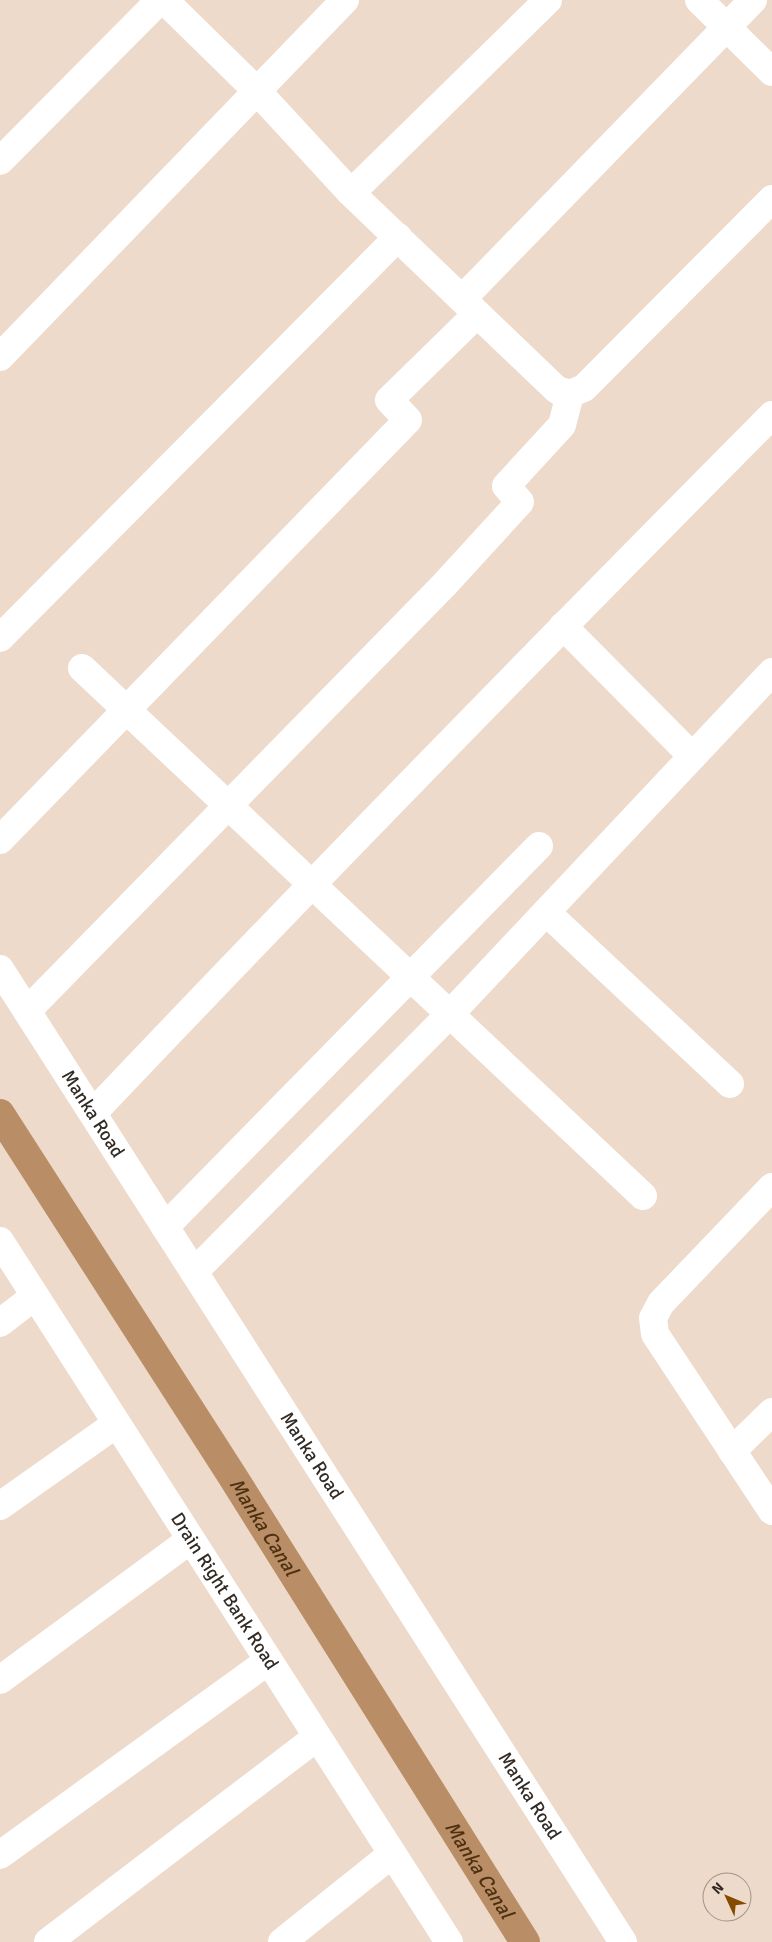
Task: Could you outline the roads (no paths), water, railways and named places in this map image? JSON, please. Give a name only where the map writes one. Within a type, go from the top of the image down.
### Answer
[{"type":"street","points":[[0,161],[160,0]]},
{"type":"street","points":[[164,0],[257,91],[351,193],[557,390],[570,394],[584,388],[772,199]]},
{"type":"street","points":[[0,357],[345,0]]},
{"type":"street","points":[[351,193],[548,0]]},
{"type":"street","points":[[699,0],[772,72]]},
{"type":"street","points":[[0,840],[128,711],[408,420],[389,400],[470,307],[753,0]]},
{"type":"street","points":[[0,638],[398,237]]},
{"type":"street","points":[[27,1011],[444,585],[520,502],[506,486],[562,425],[570,394]]},
{"type":"street","points":[[92,1113],[563,626],[772,415]]},
{"type":"street","points":[[563,626],[692,756]]},
{"type":"street","points":[[82,668],[643,1196]]},
{"type":"street","points":[[194,1272],[450,1014],[772,672]]},
{"type":"street","points":[[165,1227],[539,846]]},
{"type":"street","points":[[546,912],[730,1084]]},
{"type":"street","name":"Manka Road","points":[[0,969],[623,1942]]},
{"type":"street","points":[[772,1187],[661,1303],[653,1318],[655,1334],[772,1512]]},
{"type":"street","name":"Drain Right Bank Road","points":[[0,1240],[268,1662],[449,1942]]},
{"type":"street","points":[[0,1323],[35,1296]]},
{"type":"street","points":[[732,1451],[772,1412]]},
{"type":"street","points":[[0,1506],[116,1424]]},
{"type":"street","points":[[0,1680],[190,1540]]},
{"type":"street","points":[[0,1855],[268,1662]]},
{"type":"street","points":[[48,1942],[317,1737]]},
{"type":"street","points":[[282,1942],[392,1854]]},
{"type":"waterway","name":"Manka Canal","points":[[0,1114],[231,1474],[525,1942]]}]
